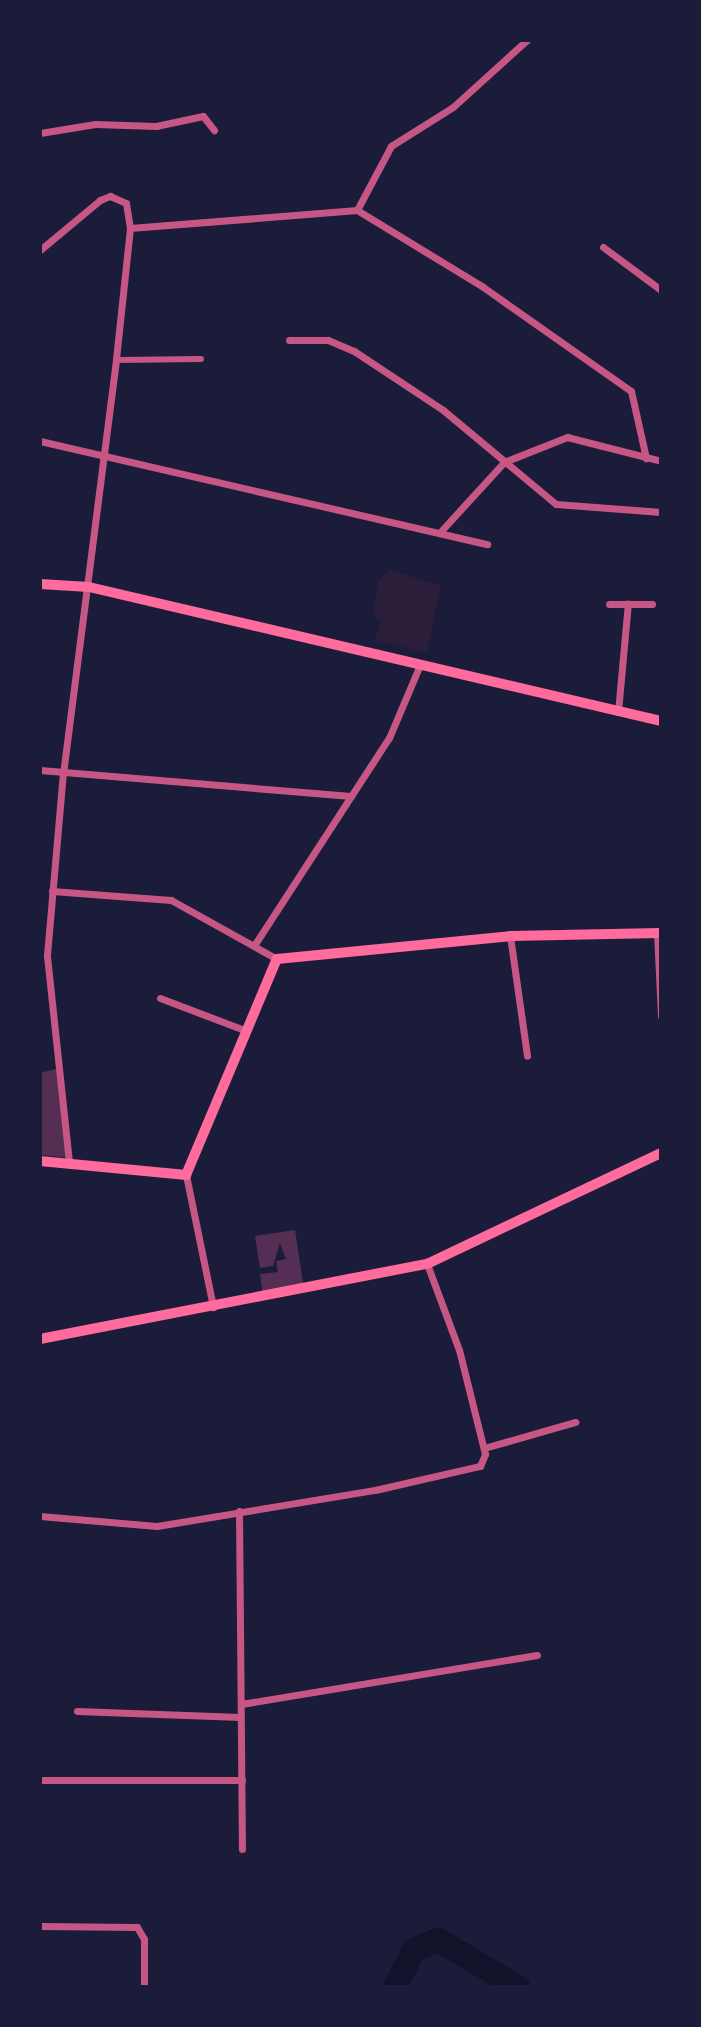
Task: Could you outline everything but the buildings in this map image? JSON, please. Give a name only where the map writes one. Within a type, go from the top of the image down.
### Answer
[{"type":"main road","points":[[40,584],[89,587],[419,667],[661,721]]},
{"type":"main road","points":[[40,1161],[186,1175],[277,959],[510,936],[659,933]]},
{"type":"main road","points":[[40,1339],[427,1264],[661,1153]]},
{"type":"street","points":[[357,210],[391,146],[453,107],[527,40]]},
{"type":"street","points":[[40,133],[95,124],[156,126],[203,116],[214,130]]},
{"type":"street","points":[[40,250],[110,196],[126,203],[130,228],[116,360],[102,454],[89,587],[63,772],[52,891],[48,1016],[69,1163]]},
{"type":"street","points":[[130,228],[357,210],[483,287],[631,391],[646,458]]},
{"type":"street","points":[[603,247],[661,290]]},
{"type":"street","points":[[289,340],[328,340],[354,351],[443,410],[556,503],[661,512]]},
{"type":"street","points":[[116,360],[201,359]]},
{"type":"street","points":[[442,530],[504,462],[566,437],[661,461]]},
{"type":"street","points":[[40,441],[442,530],[487,544]]},
{"type":"street","points":[[618,712],[628,603]]},
{"type":"street","points":[[609,604],[652,604]]},
{"type":"street","points":[[255,944],[388,738],[419,667]]},
{"type":"street","points":[[40,770],[351,796]]},
{"type":"street","points":[[52,891],[171,900],[255,944],[277,959]]},
{"type":"street","points":[[659,933],[661,1016]]},
{"type":"street","points":[[510,936],[527,1056]]},
{"type":"street","points":[[160,998],[247,1031]]},
{"type":"street","points":[[186,1175],[213,1307]]},
{"type":"street","points":[[40,1516],[157,1526],[375,1490],[480,1465],[484,1448],[459,1350],[427,1264]]},
{"type":"street","points":[[484,1448],[575,1422]]},
{"type":"street","points":[[239,1511],[242,1849]]},
{"type":"street","points":[[241,1704],[537,1655]]},
{"type":"street","points":[[77,1712],[240,1717]]},
{"type":"street","points":[[42,1780],[242,1780]]},
{"type":"street","points":[[40,1926],[137,1927],[145,1987]]},
{"type":"shaded area","points":[[389,570],[441,585],[427,653],[375,640],[381,620],[373,616],[378,581]]},
{"type":"waterway","points":[[395,1987],[414,1950],[438,1940],[518,1987]]}]
